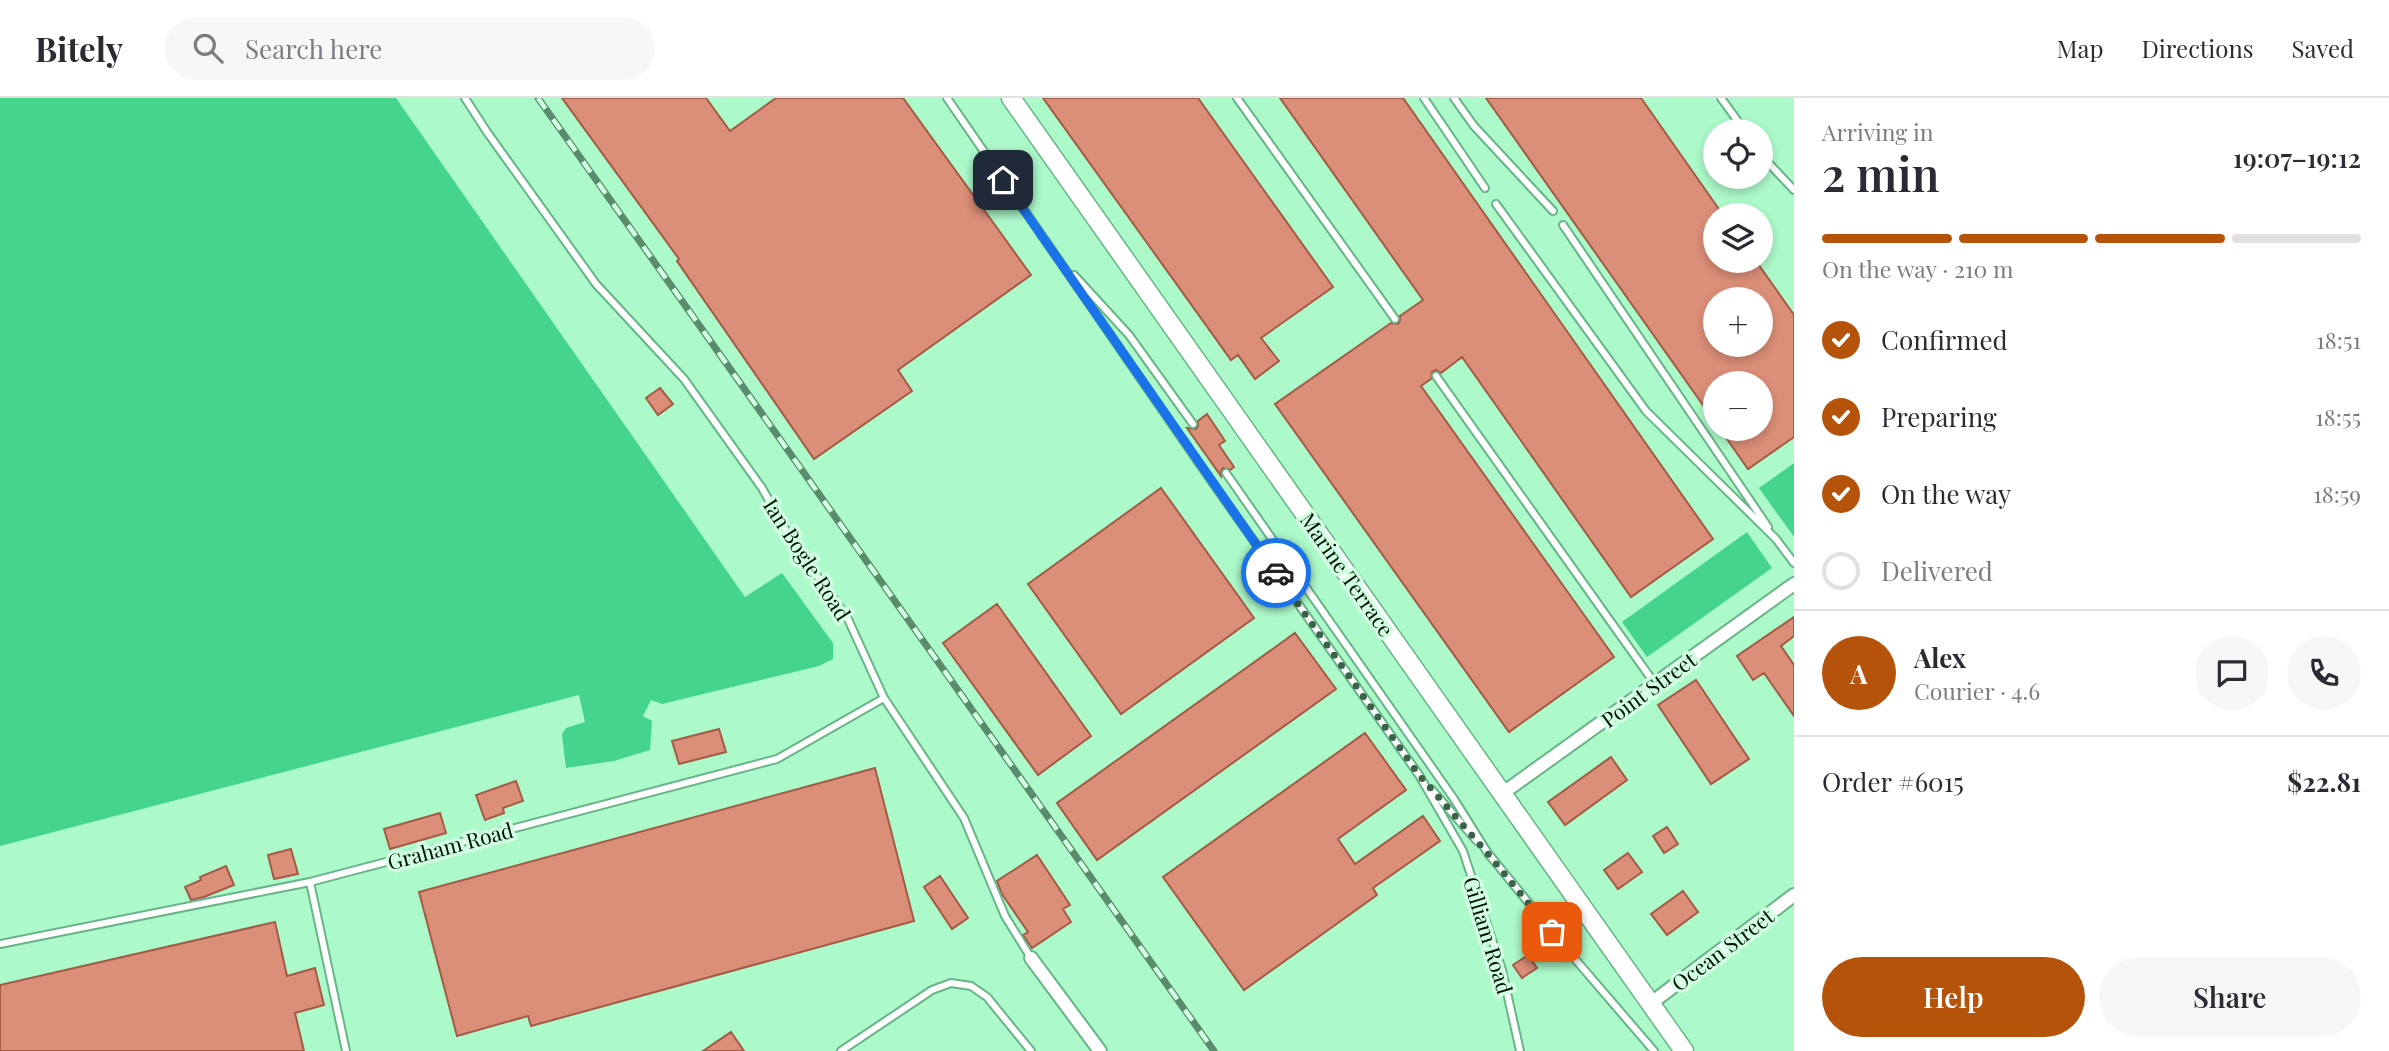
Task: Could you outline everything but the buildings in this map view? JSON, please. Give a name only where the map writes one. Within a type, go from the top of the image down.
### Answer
[{"type":"main road","name":"Marine Terrace","points":[[1011,98],[1684,1051]]},
{"type":"street","name":"Point Street","points":[[1503,793],[1794,584]]},
{"type":"street","name":"Ocean Street","points":[[1650,1004],[1794,895]]},
{"type":"street","name":"Ian Bogle Road","points":[[1031,958],[1100,1051]]},
{"type":"lane","name":"Ian Bogle Road","points":[[465,98],[596,284],[684,379],[762,488],[793,543],[848,617],[884,698],[964,818],[1005,916],[1031,958]]},
{"type":"lane","name":"Gilliam Road","points":[[947,98],[1203,469],[1419,775],[1463,850],[1502,970],[1520,1051]]},
{"type":"lane","points":[[1237,98],[1395,319]]},
{"type":"lane","points":[[1424,98],[1485,188]]},
{"type":"lane","points":[[1454,98],[1474,126],[1553,211]]},
{"type":"lane","points":[[1721,98],[1736,119]]},
{"type":"lane","points":[[1773,167],[1794,190]]},
{"type":"lane","points":[[1496,204],[1646,411],[1776,539]]},
{"type":"lane","points":[[1563,225],[1794,564]]},
{"type":"lane","points":[[1058,258],[1129,335],[1193,424]]},
{"type":"lane","points":[[1436,376],[1655,684]]},
{"type":"lane","points":[[1226,472],[1454,799],[1489,855]]},
{"type":"lane","name":"Graham Road","points":[[0,944],[310,882],[778,759],[884,698]]},
{"type":"lane","points":[[1419,775],[1654,1051]]},
{"type":"lane","points":[[310,882],[346,1051]]},
{"type":"lane","points":[[841,1051],[932,990],[951,983],[971,986],[987,997],[1031,1051]]},
{"type":"shaded area","points":[[0,98],[396,98],[745,597],[782,573],[833,643],[833,659],[819,666],[662,704],[651,700],[643,716],[652,721],[650,750],[614,761],[566,768],[562,734],[566,728],[585,722],[579,695],[0,846]]},
{"type":"shaded area","points":[[1794,463],[1794,537],[1759,488]]},
{"type":"shaded area","points":[[1747,532],[1772,568],[1647,657],[1622,622]]},
{"type":"railway","points":[[538,98],[1214,1051]]},
{"type":"way so far","points":[[1276,573],[1419,775],[1552,932]]},
{"type":"route","points":[[1003,180],[1276,573]]}]
